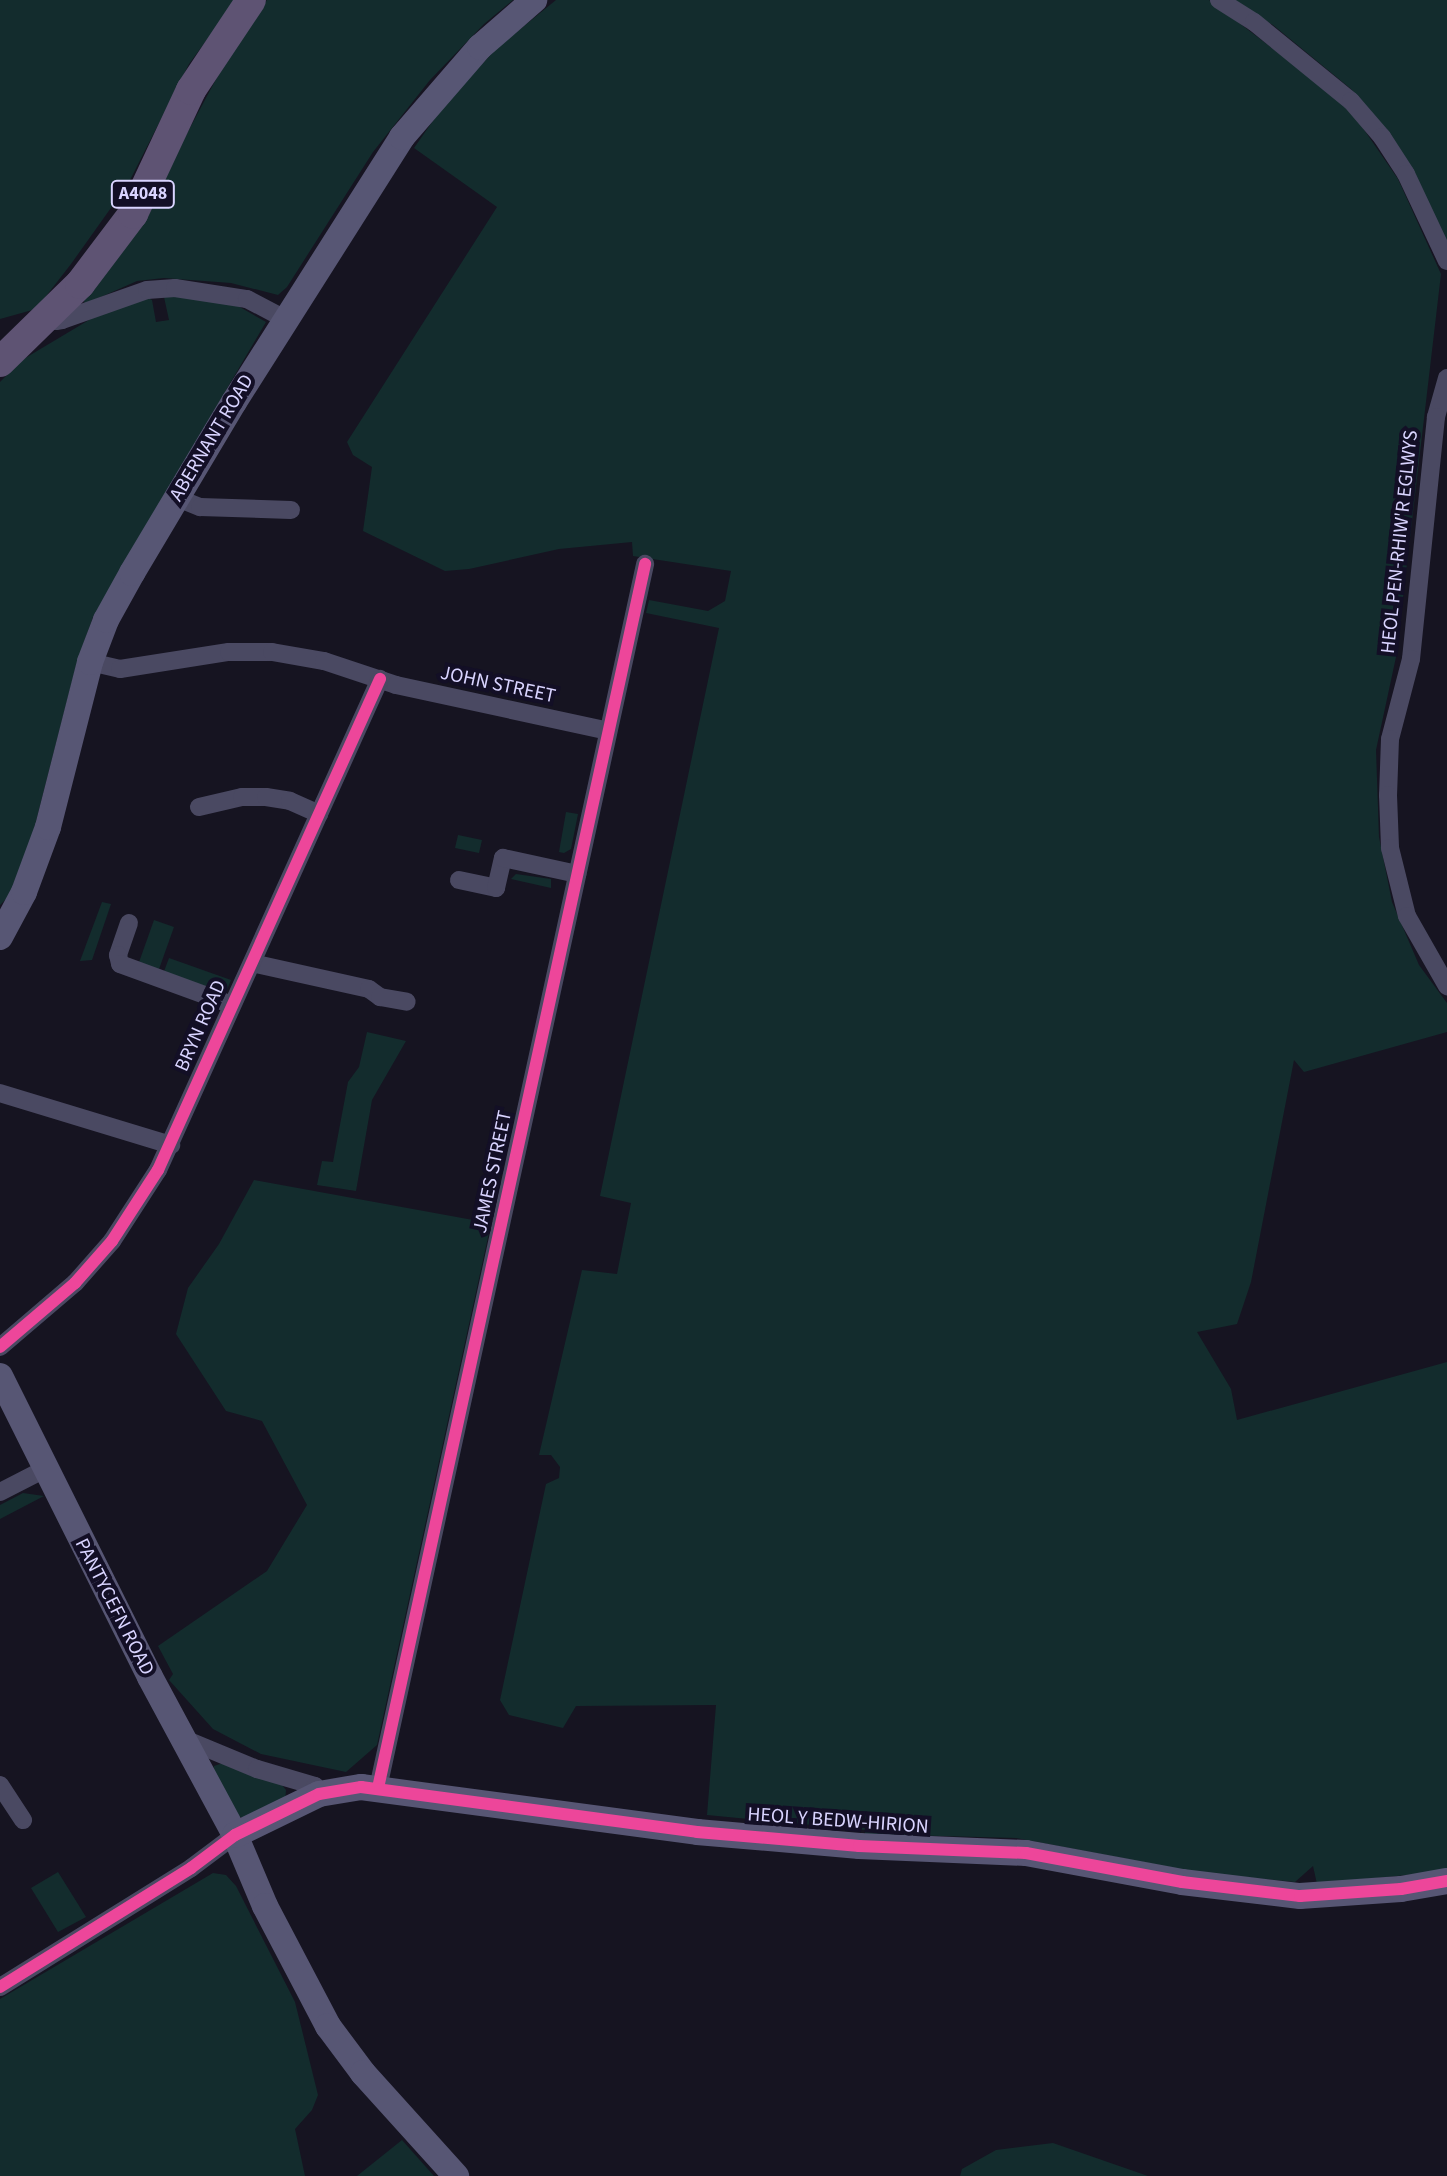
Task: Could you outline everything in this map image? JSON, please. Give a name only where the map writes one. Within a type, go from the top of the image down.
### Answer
[{"type":"main road","name":"A4048","points":[[0,362],[80,284],[133,214],[191,90],[251,0]]},
{"type":"main road","name":"ABERNANT ROAD","points":[[0,937],[24,892],[48,827],[90,662],[106,620],[175,497],[409,127],[480,47],[534,0]]},
{"type":"main road","name":"PANTYCEFN ROAD","points":[[0,1376],[182,1738],[235,1835],[265,1906],[328,2026],[363,2073],[456,2176]]},
{"type":"main road","name":"HEOL Y BEDW-HIRION","points":[[235,1835],[319,1794],[378,1788],[544,1814],[697,1832],[859,1846],[1026,1853],[1182,1882],[1300,1896],[1401,1889],[1447,1881]]},
{"type":"street","points":[[1219,0],[1254,22],[1351,101],[1382,137],[1406,174],[1447,261]]},
{"type":"street","points":[[50,314],[56,321],[62,320],[147,290],[175,288],[247,299],[285,319]]},
{"type":"street","name":"HEOL PEN-RHIW'R EGLWYS","points":[[1447,378],[1436,417],[1411,659],[1390,739],[1388,795],[1390,848],[1407,916],[1447,986]]},
{"type":"street","points":[[175,497],[200,507],[291,510]]},
{"type":"street","name":"JAMES STREET","points":[[378,1788],[645,564]]},
{"type":"street","name":"JOHN STREET","points":[[90,662],[120,669],[229,652],[272,652],[324,661],[380,679],[608,731]]},
{"type":"street","name":"BRYN ROAD","points":[[0,1347],[75,1283],[137,1207],[171,1145],[380,679]]},
{"type":"street","points":[[199,807],[242,797],[266,797],[290,801],[319,814]]},
{"type":"street","points":[[459,880],[496,888],[503,858],[577,874]]},
{"type":"street","points":[[129,923],[118,955],[120,964],[232,1005]]},
{"type":"street","points":[[252,963],[369,989],[380,997],[407,1002]]},
{"type":"street","points":[[0,1093],[171,1145]]},
{"type":"street","points":[[0,1492],[45,1469]]},
{"type":"street","points":[[182,1738],[257,1769],[315,1786],[319,1794]]},
{"type":"street","points":[[3,1796],[23,1820]]},
{"type":"street","points":[[0,1987],[191,1868],[235,1835]]},
{"type":"green space","points":[[0,0],[236,0],[189,64],[128,184],[71,264],[36,309],[0,319]]},
{"type":"green space","points":[[267,0],[513,0],[484,24],[430,80],[373,152],[287,287],[278,295],[231,283],[164,278],[137,281],[85,304],[83,298],[155,193],[236,42]]},
{"type":"green space","points":[[556,0],[1209,0],[1347,105],[1398,179],[1441,274],[1396,657],[1376,750],[1379,837],[1392,902],[1419,965],[1447,1003],[1447,1032],[1304,1072],[1294,1060],[1251,1282],[1237,1324],[1197,1332],[1231,1389],[1237,1420],[1447,1362],[1447,1871],[1317,1884],[1313,1866],[1295,1882],[1201,1873],[1016,1838],[865,1834],[865,1830],[707,1815],[716,1705],[576,1706],[563,1728],[509,1715],[500,1700],[546,1484],[559,1478],[560,1467],[551,1455],[539,1455],[582,1270],[617,1274],[631,1203],[600,1196],[719,628],[646,613],[649,600],[708,611],[725,601],[731,571],[633,556],[632,542],[559,549],[469,569],[445,571],[363,531],[372,467],[353,455],[347,442],[497,207],[414,148],[444,105],[497,48]]},
{"type":"green space","points":[[1233,0],[1447,0],[1447,243],[1393,140],[1351,89],[1273,25]]},
{"type":"green space","points":[[164,297],[195,297],[238,306],[266,322],[93,617],[77,662],[33,833],[9,896],[0,905],[0,382],[22,360],[94,317],[148,298],[152,300],[156,322],[169,320]]},
{"type":"green space","points":[[566,812],[578,814],[571,849],[564,853],[559,852]]},
{"type":"green space","points":[[458,835],[482,840],[479,853],[455,848]]},
{"type":"green space","points":[[516,874],[551,879],[551,888],[511,879]]},
{"type":"green space","points":[[102,902],[111,904],[92,960],[80,961]]},
{"type":"green space","points":[[154,920],[174,927],[158,972],[138,965]]},
{"type":"green space","points":[[169,958],[231,980],[226,992],[163,974]]},
{"type":"green space","points":[[367,1032],[406,1041],[372,1100],[356,1191],[317,1185],[322,1161],[333,1162],[348,1082],[359,1067]]},
{"type":"green space","points":[[254,1180],[484,1222],[490,1228],[377,1745],[346,1772],[261,1754],[213,1729],[169,1680],[173,1674],[158,1646],[267,1571],[307,1505],[262,1421],[226,1411],[176,1334],[188,1288],[219,1244]]},
{"type":"green space","points":[[23,1493],[44,1496],[0,1519],[0,1505]]},
{"type":"green space","points":[[223,1763],[282,1785],[286,1790],[285,1801],[248,1819],[234,1815],[212,1776],[214,1766]]},
{"type":"green space","points":[[58,1872],[86,1917],[58,1932],[31,1888]]},
{"type":"green space","points":[[213,1873],[226,1875],[236,1886],[295,2002],[318,2095],[312,2110],[295,2129],[305,2176],[0,2176],[0,1999]]},
{"type":"green space","points":[[402,2140],[434,2176],[357,2176]]},
{"type":"green space","points":[[1053,2143],[1148,2176],[960,2176],[962,2169],[996,2150]]},
{"type":"cycle path","points":[[378,1788],[645,564]]},
{"type":"cycle path","points":[[0,1347],[75,1283],[112,1241],[158,1170],[380,679]]},
{"type":"cycle path","points":[[0,1987],[191,1868],[235,1835],[319,1794],[361,1787],[697,1832],[859,1846],[1026,1853],[1182,1882],[1300,1896],[1401,1889],[1447,1881]]}]
